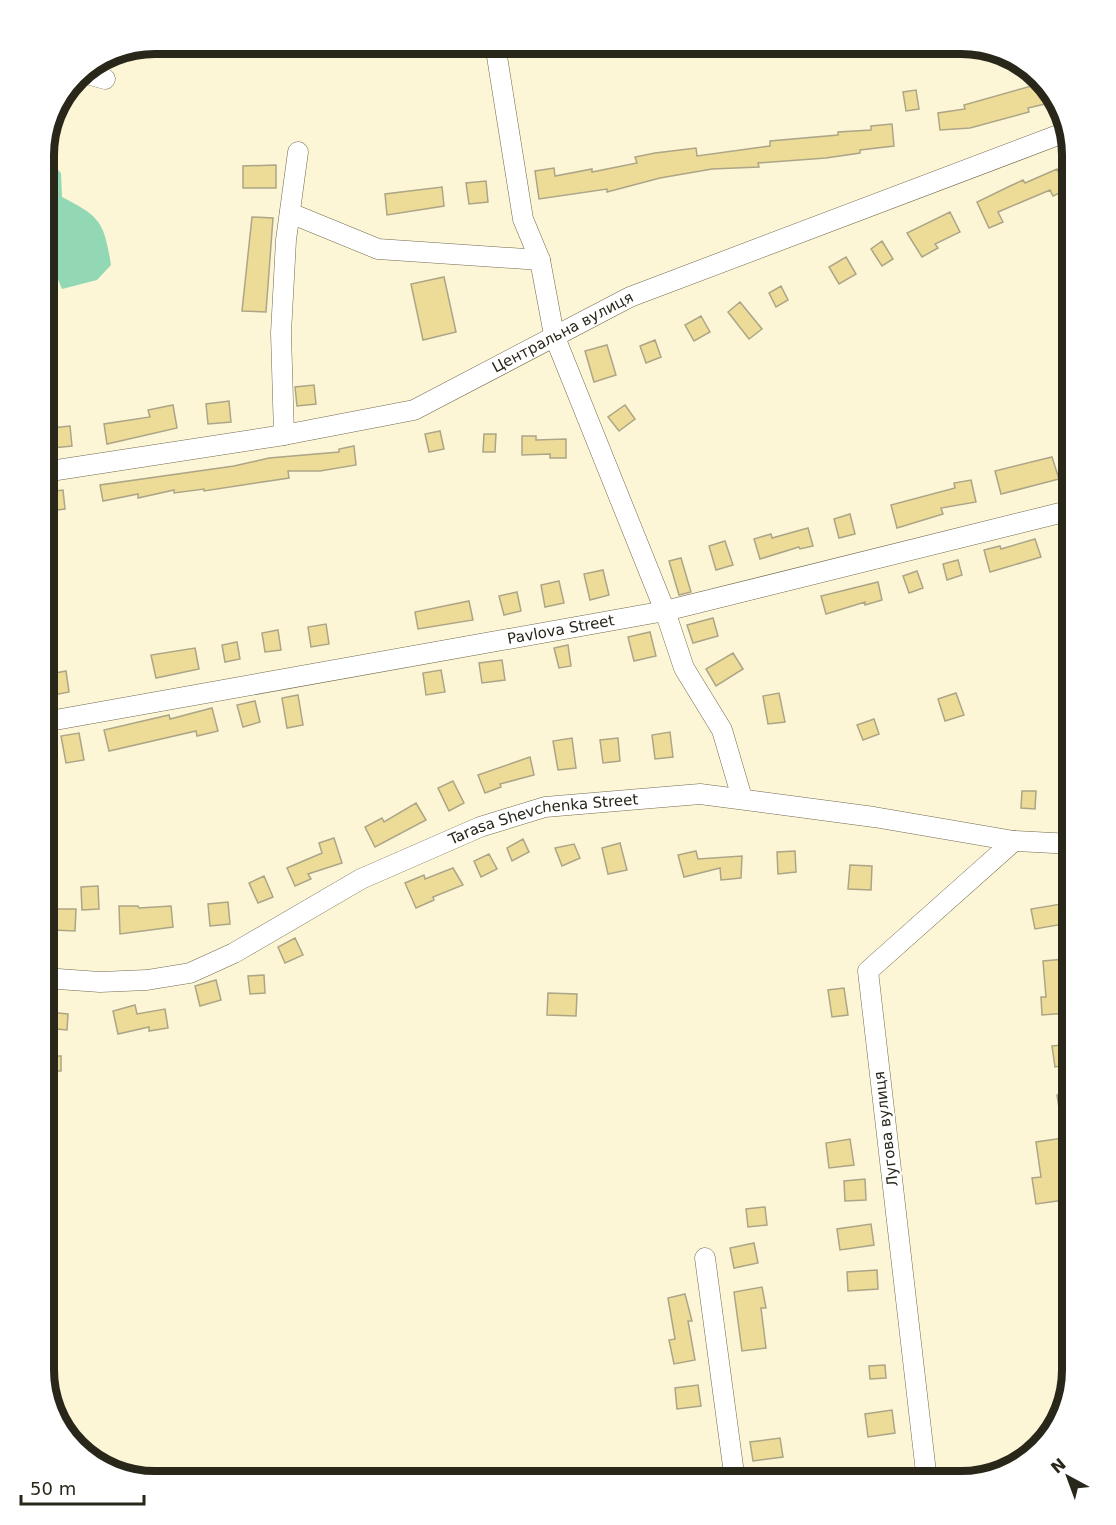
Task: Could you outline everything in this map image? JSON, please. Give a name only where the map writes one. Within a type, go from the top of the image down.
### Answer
[{"type":"street","points":[[497,54],[523,219],[540,260],[554,335],[665,611],[684,668],[722,730],[742,798]]},
{"type":"street","points":[[94,76],[105,79]]},
{"type":"street","name":"Центральна вулиця","points":[[54,470],[284,435],[414,410],[630,297],[1060,134]]},
{"type":"street","points":[[284,435],[280,333],[290,213],[298,152]]},
{"type":"street","points":[[290,213],[378,249],[540,260]]},
{"type":"street","name":"Pavlova Street","points":[[54,720],[665,611],[1062,512]]},
{"type":"street","name":"Tarasa Shevchenka Street","points":[[54,979],[100,982],[147,980],[190,973],[234,953],[361,879],[480,827],[545,807],[700,794],[874,817],[1014,841],[1062,843]]},
{"type":"street","name":"Лугова вулиця","points":[[926,1471],[868,971],[1014,841]]},
{"type":"street","points":[[705,1258],[734,1471]]},
{"type":"green space","points":[[54,166],[61,173],[62,197],[93,216],[103,230],[111,265],[97,280],[62,289],[54,270]]},
{"type":"building","points":[[1033,85],[1048,103],[1028,108],[1029,112],[970,128],[940,130],[938,113],[965,109],[964,105]]},
{"type":"building","points":[[916,90],[919,109],[906,111],[903,92]]},
{"type":"building","points":[[892,124],[894,146],[860,150],[860,153],[826,158],[758,163],[759,167],[712,169],[660,178],[607,192],[607,189],[539,199],[535,171],[554,168],[555,176],[592,169],[592,172],[637,163],[635,157],[655,153],[696,148],[697,156],[770,146],[770,141],[838,135],[838,132],[871,130],[871,126]]},
{"type":"building","points":[[276,165],[276,188],[243,188],[243,166]]},
{"type":"building","points":[[1057,169],[1062,181],[1062,192],[1053,196],[1050,190],[998,212],[1003,222],[989,228],[977,202],[1023,180],[1025,183]]},
{"type":"building","points":[[486,181],[488,202],[469,204],[466,183]]},
{"type":"building","points":[[442,187],[444,206],[387,215],[385,194]]},
{"type":"building","points":[[950,212],[960,232],[935,244],[938,248],[922,257],[907,233]]},
{"type":"building","points":[[252,217],[273,218],[266,312],[242,311]]},
{"type":"building","points":[[882,241],[893,259],[882,266],[871,249]]},
{"type":"building","points":[[846,257],[856,274],[839,284],[829,267]]},
{"type":"building","points":[[444,277],[456,332],[423,340],[411,284]]},
{"type":"building","points":[[781,286],[788,300],[776,307],[769,293]]},
{"type":"building","points":[[740,302],[762,329],[749,339],[728,312]]},
{"type":"building","points":[[701,316],[710,332],[694,341],[685,325]]},
{"type":"building","points":[[655,340],[661,357],[646,363],[640,346]]},
{"type":"building","points":[[607,345],[616,375],[594,382],[585,351]]},
{"type":"building","points":[[314,385],[316,404],[297,406],[295,387]]},
{"type":"building","points":[[229,401],[231,422],[208,424],[206,404]]},
{"type":"building","points":[[173,405],[177,428],[107,444],[104,424],[150,417],[148,410]]},
{"type":"building","points":[[625,405],[635,419],[619,431],[608,417]]},
{"type":"building","points":[[70,426],[72,446],[54,448],[54,428]]},
{"type":"building","points":[[440,431],[444,449],[429,452],[425,434]]},
{"type":"building","points":[[484,434],[496,434],[495,452],[483,452]]},
{"type":"building","points":[[522,436],[536,436],[536,440],[566,439],[566,458],[550,458],[550,454],[522,455]]},
{"type":"building","points":[[354,446],[356,465],[320,471],[288,471],[289,478],[204,491],[204,489],[174,493],[174,490],[138,498],[138,494],[103,501],[100,485],[234,466],[269,458],[339,452],[339,449]]},
{"type":"building","points":[[1052,457],[1059,479],[1001,494],[995,471]]},
{"type":"building","points":[[971,480],[976,502],[941,508],[943,514],[897,528],[891,505],[955,488],[954,483]]},
{"type":"building","points":[[63,490],[65,509],[54,510],[54,491]]},
{"type":"building","points":[[850,514],[855,534],[839,538],[834,519]]},
{"type":"building","points":[[808,528],[813,546],[800,549],[799,547],[760,559],[754,539],[771,534],[772,538]]},
{"type":"building","points":[[1035,539],[1041,557],[990,572],[984,550],[1000,546],[1001,549]]},
{"type":"building","points":[[725,541],[733,565],[716,570],[709,546]]},
{"type":"building","points":[[681,558],[691,592],[679,595],[669,561]]},
{"type":"building","points":[[958,560],[962,575],[947,580],[943,564]]},
{"type":"building","points":[[603,570],[609,595],[590,600],[584,574]]},
{"type":"building","points":[[917,571],[923,588],[909,593],[903,576]]},
{"type":"building","points":[[559,581],[564,603],[545,607],[541,585]]},
{"type":"building","points":[[878,582],[882,600],[865,605],[865,602],[826,614],[821,596]]},
{"type":"building","points":[[517,592],[521,611],[504,615],[499,596]]},
{"type":"building","points":[[469,601],[473,620],[418,629],[415,612]]},
{"type":"building","points":[[713,618],[718,636],[693,643],[687,625]]},
{"type":"building","points":[[326,624],[329,644],[311,647],[308,627]]},
{"type":"building","points":[[278,630],[281,650],[265,652],[262,633]]},
{"type":"building","points":[[650,632],[656,656],[634,661],[628,637]]},
{"type":"building","points":[[237,642],[240,659],[225,662],[222,645]]},
{"type":"building","points":[[568,645],[571,666],[559,668],[554,648]]},
{"type":"building","points":[[195,648],[199,669],[156,678],[151,655]]},
{"type":"building","points":[[733,653],[743,669],[716,686],[706,669]]},
{"type":"building","points":[[502,660],[505,680],[482,683],[479,663]]},
{"type":"building","points":[[441,670],[445,692],[426,695],[423,673]]},
{"type":"building","points":[[66,671],[69,692],[54,695],[54,673]]},
{"type":"building","points":[[779,693],[785,722],[768,724],[763,696]]},
{"type":"building","points":[[956,693],[964,715],[945,721],[938,699]]},
{"type":"building","points":[[298,695],[303,725],[287,728],[282,698]]},
{"type":"building","points":[[255,701],[260,722],[243,727],[237,705]]},
{"type":"building","points":[[212,708],[218,731],[197,736],[196,731],[109,751],[104,730],[169,715],[170,719]]},
{"type":"building","points":[[874,719],[879,734],[863,740],[857,725]]},
{"type":"building","points":[[670,732],[673,757],[655,759],[652,735]]},
{"type":"building","points":[[79,733],[84,760],[66,763],[61,736]]},
{"type":"building","points":[[572,738],[576,768],[558,770],[553,741]]},
{"type":"building","points":[[618,738],[620,761],[603,763],[600,740]]},
{"type":"building","points":[[530,757],[534,775],[500,784],[501,787],[485,793],[478,775]]},
{"type":"building","points":[[453,781],[464,803],[449,811],[438,788]]},
{"type":"building","points":[[1022,791],[1036,791],[1035,809],[1021,808]]},
{"type":"building","points":[[416,803],[426,820],[375,847],[365,827],[382,818],[384,822]]},
{"type":"building","points":[[334,838],[342,863],[308,874],[311,879],[295,886],[287,868],[322,853],[319,843]]},
{"type":"building","points":[[523,839],[529,852],[512,861],[507,848]]},
{"type":"building","points":[[620,843],[627,870],[608,874],[602,848]]},
{"type":"building","points":[[574,844],[580,858],[562,866],[555,848]]},
{"type":"building","points":[[696,851],[698,859],[742,856],[741,878],[721,880],[720,868],[684,877],[678,855]]},
{"type":"building","points":[[795,851],[796,872],[778,874],[777,852]]},
{"type":"building","points":[[489,854],[497,869],[481,877],[474,861]]},
{"type":"building","points":[[850,865],[872,866],[871,890],[848,889]]},
{"type":"building","points":[[453,868],[463,885],[433,897],[434,900],[416,908],[405,883],[424,875],[425,879]]},
{"type":"building","points":[[264,876],[273,897],[258,903],[249,883]]},
{"type":"building","points":[[98,886],[99,909],[82,910],[81,887]]},
{"type":"building","points":[[228,902],[230,924],[210,926],[208,904]]},
{"type":"building","points":[[1061,904],[1062,924],[1035,929],[1031,909]]},
{"type":"building","points":[[119,906],[138,906],[139,908],[171,906],[173,927],[120,934]]},
{"type":"building","points":[[54,909],[76,909],[75,931],[54,930]]},
{"type":"building","points":[[295,938],[303,955],[285,963],[278,947]]},
{"type":"building","points":[[1062,959],[1062,1013],[1042,1015],[1041,997],[1046,997],[1043,961]]},
{"type":"building","points":[[264,975],[265,993],[250,994],[248,976]]},
{"type":"building","points":[[216,980],[221,1000],[200,1006],[195,986]]},
{"type":"building","points":[[844,988],[848,1015],[832,1017],[828,990]]},
{"type":"building","points":[[548,993],[577,994],[576,1016],[547,1015]]},
{"type":"building","points":[[135,1005],[137,1014],[165,1009],[168,1028],[149,1031],[149,1027],[118,1034],[113,1011]]},
{"type":"building","points":[[54,1013],[68,1014],[67,1030],[54,1029]]},
{"type":"building","points":[[1062,1045],[1062,1066],[1055,1067],[1052,1046]]},
{"type":"building","points":[[54,1056],[61,1056],[61,1071],[54,1071]]},
{"type":"building","points":[[1062,1094],[1062,1114],[1060,1114],[1057,1095]]},
{"type":"building","points":[[1062,1138],[1062,1160],[1059,1160],[1062,1200],[1036,1204],[1032,1178],[1041,1177],[1036,1142]]},
{"type":"building","points":[[850,1139],[854,1165],[829,1168],[826,1143]]},
{"type":"building","points":[[865,1179],[866,1200],[845,1201],[844,1181]]},
{"type":"building","points":[[765,1207],[767,1225],[748,1227],[746,1209]]},
{"type":"building","points":[[871,1224],[874,1245],[840,1250],[837,1229]]},
{"type":"building","points":[[754,1243],[758,1263],[734,1268],[730,1248]]},
{"type":"building","points":[[877,1270],[878,1289],[848,1291],[847,1272]]},
{"type":"building","points":[[762,1287],[766,1308],[761,1308],[766,1348],[742,1351],[734,1292]]},
{"type":"building","points":[[685,1294],[692,1321],[688,1321],[695,1360],[674,1364],[669,1340],[675,1339],[668,1298]]},
{"type":"building","points":[[885,1365],[886,1378],[870,1379],[869,1366]]},
{"type":"building","points":[[698,1385],[701,1406],[677,1409],[675,1388]]},
{"type":"building","points":[[892,1410],[895,1433],[868,1437],[865,1414]]},
{"type":"building","points":[[780,1438],[783,1457],[753,1461],[750,1442]]}]
